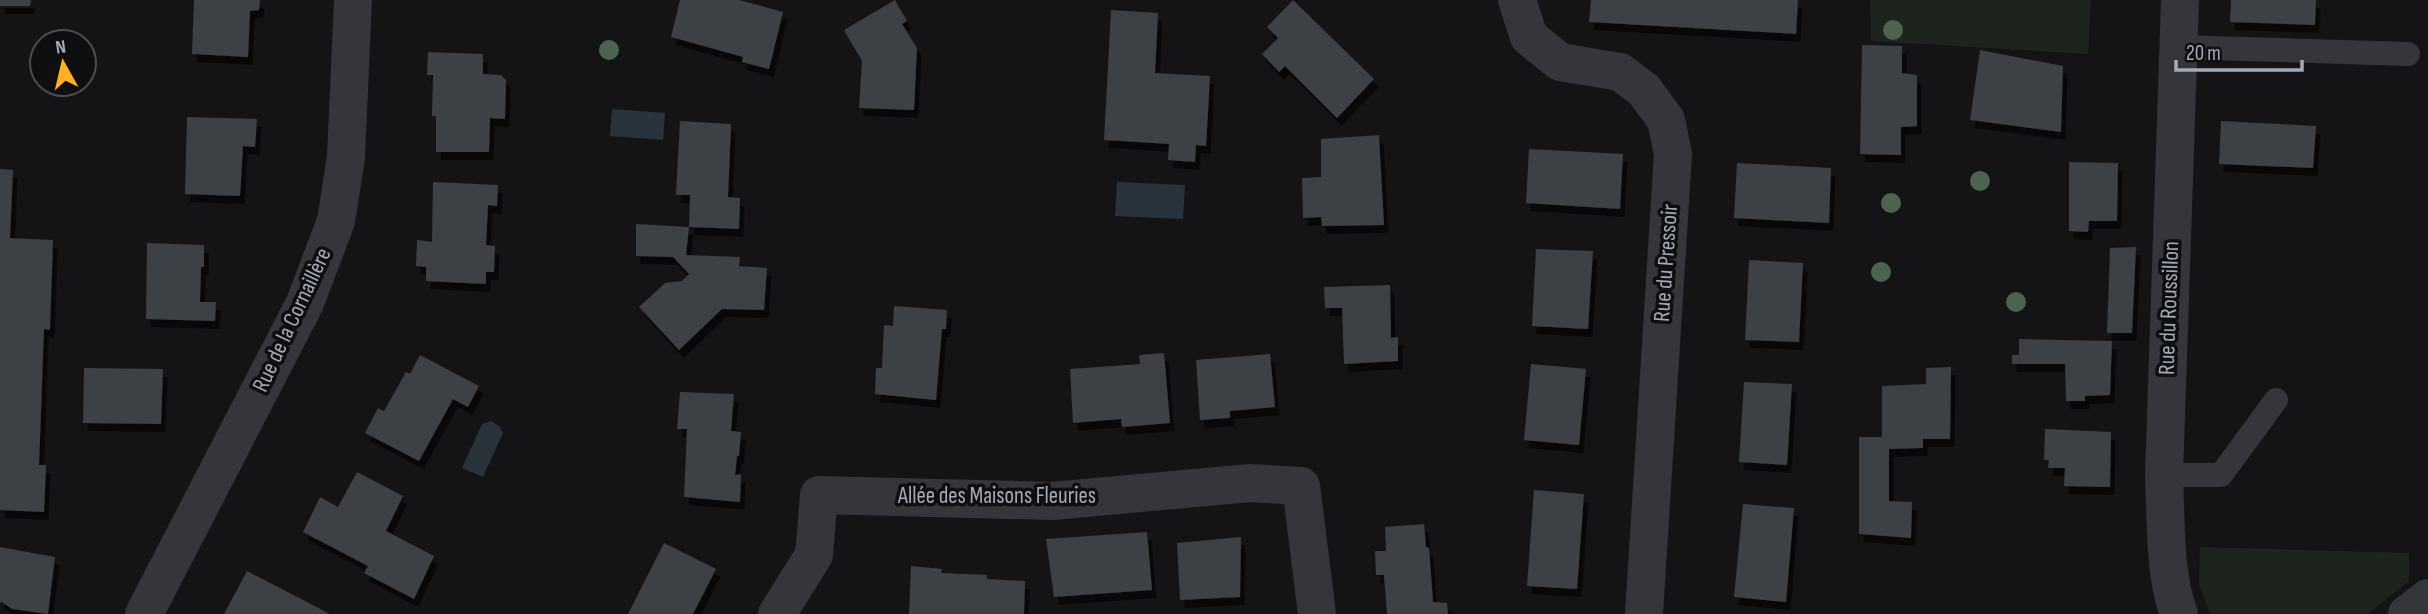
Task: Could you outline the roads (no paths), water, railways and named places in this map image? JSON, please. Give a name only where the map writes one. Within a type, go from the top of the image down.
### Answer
[{"type":"street","name":"Rue de la Cornaillère","points":[[144,614],[299,315],[317,276],[336,221],[346,157],[354,0]]},
{"type":"street","name":"Rue du Pressoir","points":[[1517,0],[1529,37],[1560,62],[1620,72],[1644,90],[1665,120],[1673,154],[1644,614]]},
{"type":"street","name":"Rue du Roussillon","points":[[2179,614],[2174,602],[2166,538],[2164,475],[2180,0]]},
{"type":"street","name":"Allée des Maisons Fleuries","points":[[777,614],[814,555],[819,495],[1052,501],[1250,483],[1301,486],[1317,614]]},
{"type":"street","points":[[2407,614],[2428,598]]},
{"type":"lane","points":[[2178,47],[2408,54]]},
{"type":"lane","points":[[2164,475],[2221,475],[2277,400]]}]
